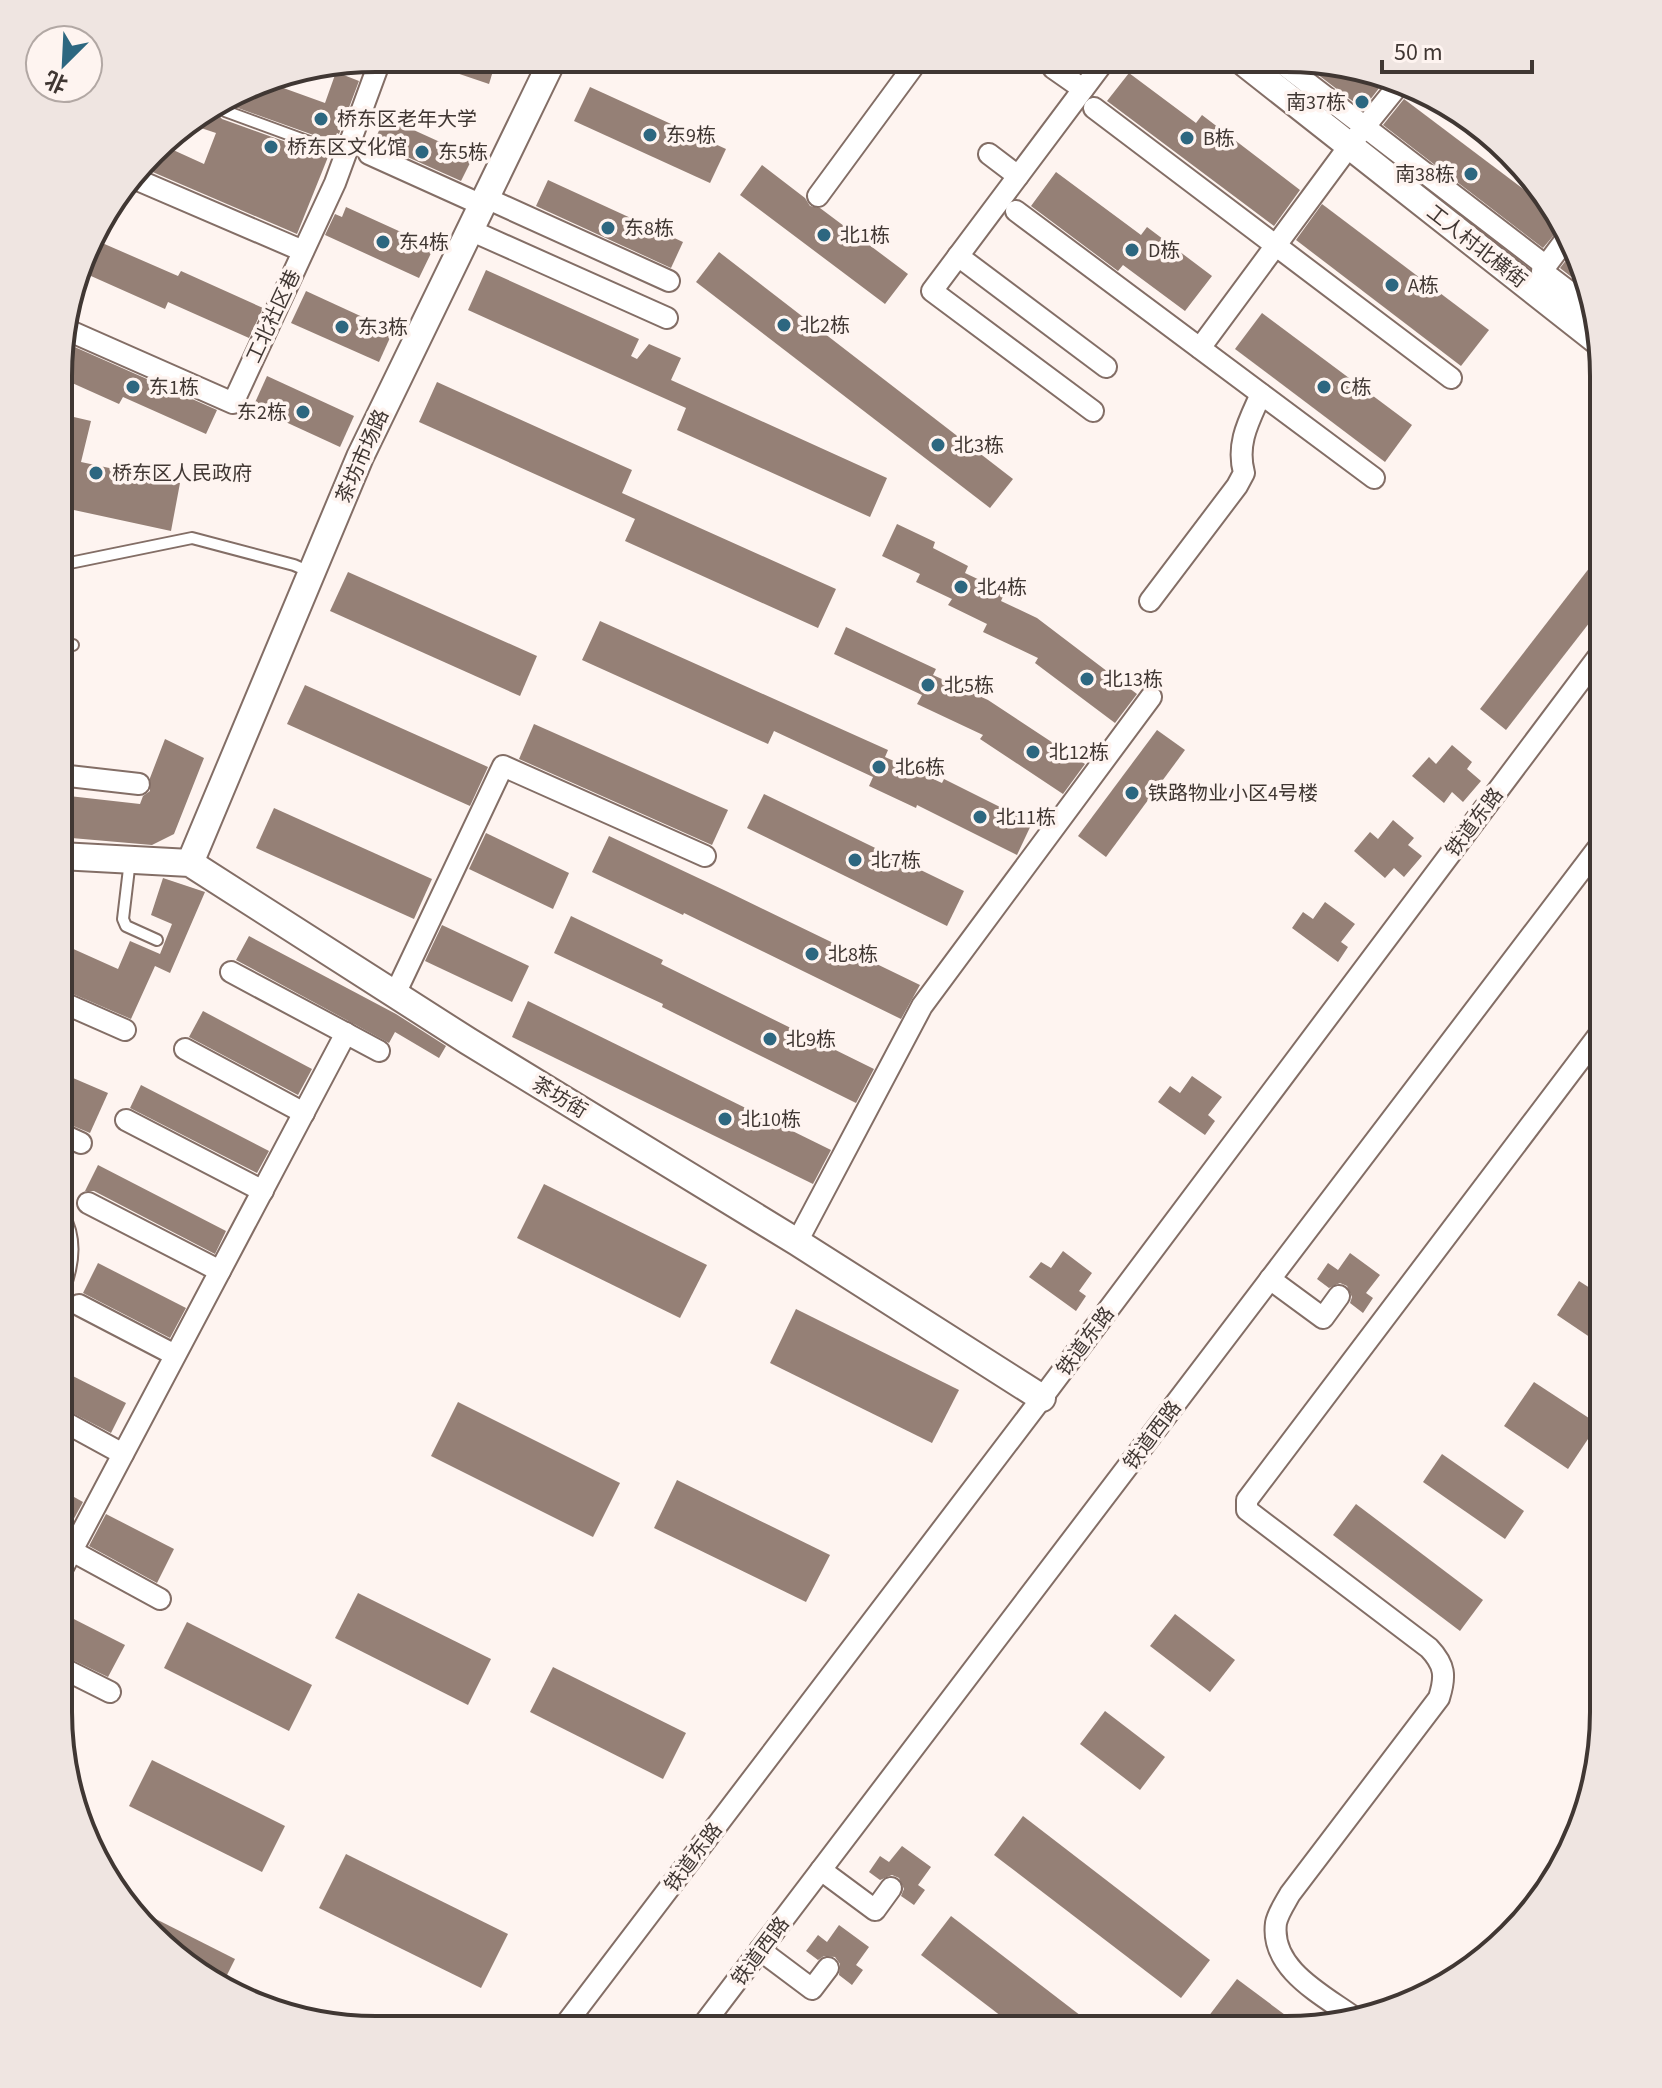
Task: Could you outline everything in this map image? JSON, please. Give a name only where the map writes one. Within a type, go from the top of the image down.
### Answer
[{"type":"street","name":"工北社区巷","points":[[75,333],[233,403],[345,155],[376,72]]},
{"type":"street","name":"茶坊市场路","points":[[190,863],[360,457],[544,72]]},
{"type":"street","points":[[818,196],[909,72]]},
{"type":"street","points":[[1059,72],[1083,89]]},
{"type":"street","points":[[1093,411],[932,291],[1096,72]]},
{"type":"street","name":"工人村北横街","points":[[1259,72],[1357,136],[1586,331]]},
{"type":"street","points":[[1291,72],[1357,136],[1546,266]]},
{"type":"street","points":[[1200,348],[1393,91]]},
{"type":"street","points":[[1094,108],[1451,378]]},
{"type":"street","points":[[369,154],[669,281]]},
{"type":"street","points":[[989,154],[1018,176]]},
{"type":"street","points":[[142,182],[303,251]]},
{"type":"street","points":[[1016,211],[1374,478]]},
{"type":"street","points":[[470,230],[667,318]]},
{"type":"street","points":[[1561,246],[1542,271],[1581,300]]},
{"type":"street","points":[[958,256],[1106,367]]},
{"type":"street","points":[[1150,601],[1244,473],[1240,457],[1241,442],[1261,394]]},
{"type":"street","name":"铁道东路","points":[[572,2016],[1042,1398],[1590,668]]},
{"type":"street","points":[[797,1242],[922,1006],[1151,697]]},
{"type":"street","points":[[395,994],[503,766],[705,856]]},
{"type":"street","points":[[72,776],[139,784]]},
{"type":"street","name":"茶坊街","points":[[72,857],[190,863],[395,994],[980,1356],[1042,1398]]},
{"type":"street","name":"铁道西路","points":[[710,2016],[1590,858]]},
{"type":"street","points":[[231,972],[379,1051]]},
{"type":"street","points":[[72,1007],[125,1030]]},
{"type":"street","points":[[72,1538],[123,1454],[346,1033]]},
{"type":"street","points":[[1345,2010],[1290,1968],[1282,1954],[1276,1922],[1290,1894],[1439,1698],[1445,1672],[1440,1660],[1429,1648],[1247,1510],[1247,1500],[1590,1047]]},
{"type":"street","points":[[185,1049],[304,1113]]},
{"type":"street","points":[[126,1120],[263,1191]]},
{"type":"street","points":[[72,1139],[81,1143]]},
{"type":"street","points":[[88,1203],[220,1271]]},
{"type":"street","points":[[1270,1279],[1323,1318],[1339,1296]]},
{"type":"street","points":[[79,1305],[175,1355]]},
{"type":"street","points":[[72,1426],[123,1454]]},
{"type":"street","points":[[72,1547],[160,1599]]},
{"type":"street","points":[[72,1673],[110,1692]]},
{"type":"street","points":[[821,1870],[875,1910],[891,1888]]},
{"type":"street","points":[[760,1950],[812,1989],[828,1968]]},
{"type":"lane","points":[[226,112],[345,155]]},
{"type":"lane","points":[[72,563],[192,538],[294,565],[311,573]]},
{"type":"lane","points":[[130,860],[123,919],[126,926],[157,940]]},
{"type":"building","points":[[454,72],[493,72],[489,84]]},
{"type":"building","name":"B栋","points":[[1129,73],[1196,123],[1202,115],[1300,190],[1274,226],[1107,101]]},
{"type":"building","name":"桥东区老年大学","points":[[342,74],[359,81],[333,142],[235,107],[281,87],[325,103],[335,75]]},
{"type":"building","points":[[1317,74],[1380,87],[1363,109]]},
{"type":"building","name":"东9栋","points":[[590,87],[726,149],[710,183],[574,121]]},
{"type":"building","name":"南38栋","points":[[1404,99],[1528,193],[1555,234],[1543,248],[1383,125]]},
{"type":"building","points":[[219,116],[328,157],[297,234],[151,171],[172,150],[204,164],[216,133],[201,128]]},
{"type":"building","name":"东5栋","points":[[385,117],[473,157],[461,181],[374,142]]},
{"type":"building","name":"北1栋","points":[[762,165],[805,198],[810,206],[820,208],[908,274],[885,304],[740,195]]},
{"type":"building","name":"D栋","points":[[1056,172],[1141,235],[1147,227],[1212,276],[1185,311],[1123,265],[1118,271],[1031,206]]},
{"type":"building","name":"东8栋","points":[[548,180],[683,242],[671,268],[536,206]]},
{"type":"building","name":"A栋","points":[[1322,204],[1489,330],[1461,366],[1296,240]]},
{"type":"building","name":"东4栋","points":[[346,207],[434,247],[419,278],[325,235],[335,214],[342,217]]},
{"type":"building","points":[[102,243],[178,276],[181,271],[263,308],[249,338],[168,302],[165,309],[89,275]]},
{"type":"building","points":[[719,252],[1013,479],[990,508],[696,282]]},
{"type":"building","points":[[1567,259],[1574,279],[1560,268]]},
{"type":"building","points":[[486,270],[639,339],[631,356],[637,359],[649,344],[681,358],[671,380],[887,478],[870,517],[677,430],[686,408],[468,310]]},
{"type":"building","name":"东3栋","points":[[306,291],[393,331],[379,362],[291,323]]},
{"type":"building","name":"C栋","points":[[1262,313],[1412,425],[1385,462],[1235,349]]},
{"type":"building","name":"东1栋","points":[[74,347],[217,410],[206,434],[123,397],[119,404],[72,383]]},
{"type":"building","name":"东2栋","points":[[267,376],[354,416],[340,447],[253,407]]},
{"type":"building","points":[[437,382],[632,470],[622,493],[836,589],[818,628],[625,541],[635,519],[419,422]]},
{"type":"building","name":"桥东区人民政府","points":[[72,417],[91,421],[81,462],[180,483],[171,531],[72,510]]},
{"type":"building","points":[[897,524],[935,542],[933,548],[968,566],[965,573],[1005,592],[1001,601],[1037,618],[1137,694],[1115,723],[1035,663],[1038,658],[983,632],[987,624],[948,605],[952,599],[916,582],[920,574],[882,556]]},
{"type":"building","points":[[1590,567],[1590,622],[1506,730],[1480,709]]},
{"type":"building","points":[[348,572],[537,656],[520,696],[330,611]]},
{"type":"building","points":[[600,621],[888,750],[885,757],[942,783],[944,779],[1032,823],[1017,855],[917,805],[916,808],[869,786],[873,777],[774,731],[768,744],[582,660]]},
{"type":"building","points":[[846,627],[936,669],[933,675],[988,700],[1085,764],[1063,794],[980,739],[983,735],[917,704],[922,695],[834,654]]},
{"type":"building","points":[[305,685],[488,767],[470,806],[287,724]]},
{"type":"building","points":[[534,724],[728,810],[712,845],[519,759]]},
{"type":"building","name":"铁路物业小区4号楼","points":[[1157,730],[1185,750],[1106,857],[1078,836]]},
{"type":"building","points":[[165,739],[204,758],[174,834],[152,845],[72,838],[72,796],[140,804],[143,796],[150,791],[150,778]]},
{"type":"building","points":[[1452,745],[1472,762],[1467,769],[1481,781],[1463,802],[1452,792],[1444,803],[1412,776],[1429,757],[1436,764]]},
{"type":"building","name":"北7栋","points":[[764,794],[964,891],[947,926],[747,828]]},
{"type":"building","points":[[274,808],[432,879],[414,919],[256,848]]},
{"type":"building","points":[[1393,820],[1414,838],[1408,845],[1422,856],[1404,877],[1394,868],[1385,878],[1354,851],[1370,832],[1378,839]]},
{"type":"building","points":[[486,833],[569,873],[553,909],[469,869]]},
{"type":"building","name":"北8栋","points":[[609,836],[920,985],[901,1019],[684,913],[592,872]]},
{"type":"building","points":[[163,878],[205,892],[170,973],[155,966],[131,1019],[72,994],[72,948],[118,969],[130,941],[160,954],[172,924],[151,915]]},
{"type":"building","points":[[1325,902],[1355,924],[1341,942],[1348,947],[1338,962],[1292,928],[1303,912],[1313,919]]},
{"type":"building","name":"北9栋","points":[[571,916],[874,1069],[856,1103],[662,1007],[663,1004],[554,953]]},
{"type":"building","points":[[442,925],[529,966],[512,1002],[425,961]]},
{"type":"building","points":[[249,936],[396,1014],[446,1046],[439,1058],[395,1032],[389,1043],[236,960]]},
{"type":"building","name":"北10栋","points":[[528,1001],[831,1150],[813,1184],[512,1037]]},
{"type":"building","points":[[203,1011],[312,1069],[298,1095],[189,1037]]},
{"type":"building","points":[[1192,1076],[1222,1097],[1208,1115],[1215,1121],[1205,1135],[1158,1102],[1170,1086],[1180,1093]]},
{"type":"building","points":[[72,1078],[108,1093],[90,1133],[72,1125]]},
{"type":"building","points":[[141,1085],[269,1151],[257,1173],[130,1108]]},
{"type":"building","points":[[98,1165],[226,1231],[215,1254],[94,1191],[85,1191]]},
{"type":"building","points":[[544,1184],[707,1265],[680,1318],[517,1238]]},
{"type":"building","points":[[1063,1251],[1092,1273],[1079,1291],[1086,1296],[1076,1311],[1029,1277],[1041,1262],[1051,1268]]},
{"type":"building","points":[[1350,1253],[1380,1275],[1366,1293],[1373,1298],[1363,1313],[1350,1303],[1352,1297],[1347,1286],[1340,1283],[1329,1288],[1317,1279],[1328,1263],[1338,1270]]},
{"type":"building","points":[[98,1263],[186,1308],[170,1338],[83,1293]]},
{"type":"building","points":[[1579,1281],[1590,1288],[1590,1337],[1557,1315]]},
{"type":"building","points":[[796,1309],[959,1390],[932,1443],[770,1363]]},
{"type":"building","points":[[72,1376],[126,1403],[111,1433],[72,1413]]},
{"type":"building","points":[[1534,1382],[1590,1419],[1590,1436],[1568,1469],[1504,1426]]},
{"type":"building","points":[[458,1402],[620,1483],[593,1537],[431,1456]]},
{"type":"building","points":[[1442,1454],[1524,1511],[1505,1539],[1423,1482]]},
{"type":"building","points":[[677,1480],[830,1555],[806,1602],[654,1528]]},
{"type":"building","points":[[72,1496],[83,1502],[72,1522]]},
{"type":"building","points":[[1356,1504],[1483,1600],[1460,1631],[1333,1535]]},
{"type":"building","points":[[106,1514],[174,1549],[157,1583],[89,1546]]},
{"type":"building","points":[[358,1593],[491,1659],[468,1705],[335,1638]]},
{"type":"building","points":[[1175,1614],[1235,1660],[1210,1692],[1150,1646]]},
{"type":"building","points":[[72,1618],[125,1645],[108,1677],[72,1660]]},
{"type":"building","points":[[187,1622],[312,1685],[289,1731],[164,1668]]},
{"type":"building","points":[[553,1667],[686,1733],[663,1779],[530,1712]]},
{"type":"building","points":[[1105,1711],[1165,1757],[1140,1790],[1080,1744]]},
{"type":"building","points":[[152,1760],[285,1826],[262,1872],[129,1806]]},
{"type":"building","points":[[1023,1816],[1210,1960],[1181,1998],[994,1855]]},
{"type":"building","points":[[902,1846],[931,1867],[918,1885],[925,1890],[914,1905],[901,1896],[904,1889],[899,1878],[892,1875],[880,1880],[869,1872],[880,1856],[889,1862]]},
{"type":"building","points":[[346,1854],[508,1934],[481,1988],[319,1908]]},
{"type":"building","points":[[150,1916],[235,1959],[226,1976],[175,1941]]},
{"type":"building","points":[[951,1916],[1081,2016],[1001,2016],[921,1955]]},
{"type":"building","points":[[839,1925],[869,1947],[856,1965],[863,1970],[852,1985],[839,1975],[840,1964],[835,1957],[824,1956],[818,1960],[806,1951],[818,1935],[827,1942]]},
{"type":"building","points":[[1237,1979],[1287,2016],[1286,2016],[1209,2016]]},
{"type":"place","name":"南37栋","points":[[1362,102]]},
{"type":"place","name":"桥东区老年大学","points":[[321,119]]},
{"type":"place","name":"东9栋","points":[[650,135]]},
{"type":"place","name":"B栋","points":[[1187,138]]},
{"type":"place","name":"桥东区文化馆","points":[[271,147]]},
{"type":"place","name":"东5栋","points":[[422,152]]},
{"type":"place","name":"南38栋","points":[[1471,174]]},
{"type":"place","name":"东8栋","points":[[608,228]]},
{"type":"place","name":"北1栋","points":[[824,235]]},
{"type":"place","name":"东4栋","points":[[383,242]]},
{"type":"place","name":"D栋","points":[[1132,250]]},
{"type":"place","name":"A栋","points":[[1392,285]]},
{"type":"place","name":"北2栋","points":[[784,325]]},
{"type":"place","name":"东3栋","points":[[342,327]]},
{"type":"place","name":"东1栋","points":[[133,387]]},
{"type":"place","name":"C栋","points":[[1324,387]]},
{"type":"place","name":"东2栋","points":[[303,412]]},
{"type":"place","name":"北3栋","points":[[938,445]]},
{"type":"place","name":"桥东区人民政府","points":[[96,473]]},
{"type":"place","name":"北4栋","points":[[961,587]]},
{"type":"place","name":"北13栋","points":[[1087,679]]},
{"type":"place","name":"北5栋","points":[[928,685]]},
{"type":"place","name":"北12栋","points":[[1033,752]]},
{"type":"place","name":"北6栋","points":[[879,767]]},
{"type":"place","name":"铁路物业小区4号楼","points":[[1132,793]]},
{"type":"place","name":"北11栋","points":[[980,817]]},
{"type":"place","name":"北7栋","points":[[855,860]]},
{"type":"place","name":"北8栋","points":[[812,954]]},
{"type":"place","name":"北9栋","points":[[770,1039]]},
{"type":"place","name":"北10栋","points":[[725,1119]]}]
